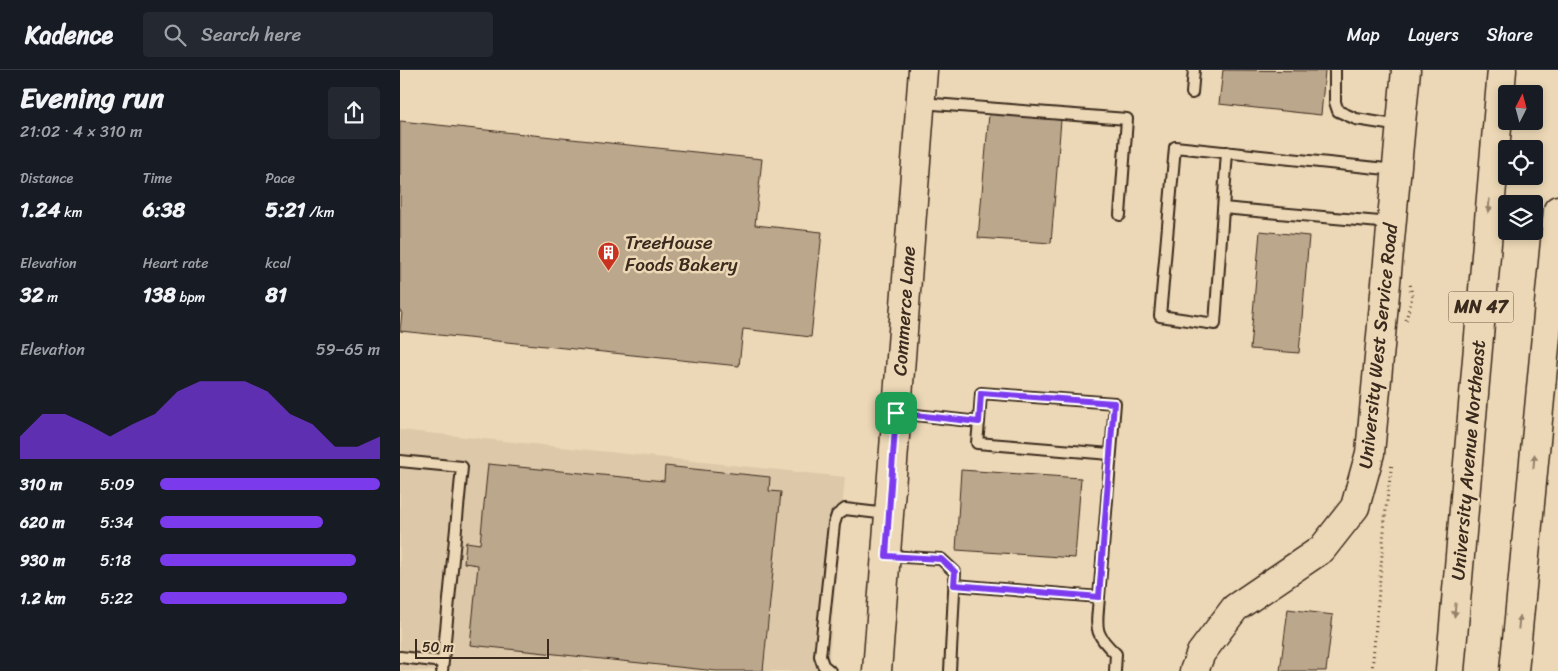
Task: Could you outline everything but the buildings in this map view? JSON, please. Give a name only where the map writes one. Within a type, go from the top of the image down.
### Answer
[{"type":"street","name":"Commerce Lane","points":[[877,671],[922,70]]},
{"type":"street","name":"University West Service Road","points":[[1194,671],[1201,653],[1235,608],[1322,549],[1356,507],[1370,453],[1406,70]]},
{"type":"street","name":"University Avenue Northeast","points":[[1450,671],[1502,70]]},
{"type":"street","points":[[1514,671],[1558,210]]},
{"type":"lane","points":[[1192,93],[1194,70]]},
{"type":"lane","points":[[1335,70],[1335,102],[1338,111],[1356,119],[1400,126]]},
{"type":"lane","points":[[920,103],[1127,119],[1120,215]]},
{"type":"lane","points":[[1227,152],[1215,324],[1160,316],[1175,147],[1227,152],[1397,170]]},
{"type":"lane","points":[[1223,208],[1392,223]]},
{"type":"lane","points":[[1110,454],[977,443],[981,393],[1114,403],[1097,632],[1106,646],[1116,654],[1115,671]]},
{"type":"lane","points":[[896,413],[979,422]]},
{"type":"lane","points":[[400,461],[462,467],[442,666],[400,657]]},
{"type":"lane","points":[[830,671],[824,665],[820,656],[837,514],[845,509],[888,514]]},
{"type":"lane","points":[[886,556],[941,559],[955,572],[950,671]]},
{"type":"lane","points":[[954,585],[1099,597]]},
{"type":"shaded area","points":[[400,430],[845,477],[828,671],[400,671]]},
{"type":"place","name":"TreeHouse Foods Bakery","points":[[609,272]]},
{"type":"route","points":[[981,393],[1114,403],[1099,597],[954,585],[955,572],[941,559],[886,556],[896,413],[979,422],[981,393]]}]
